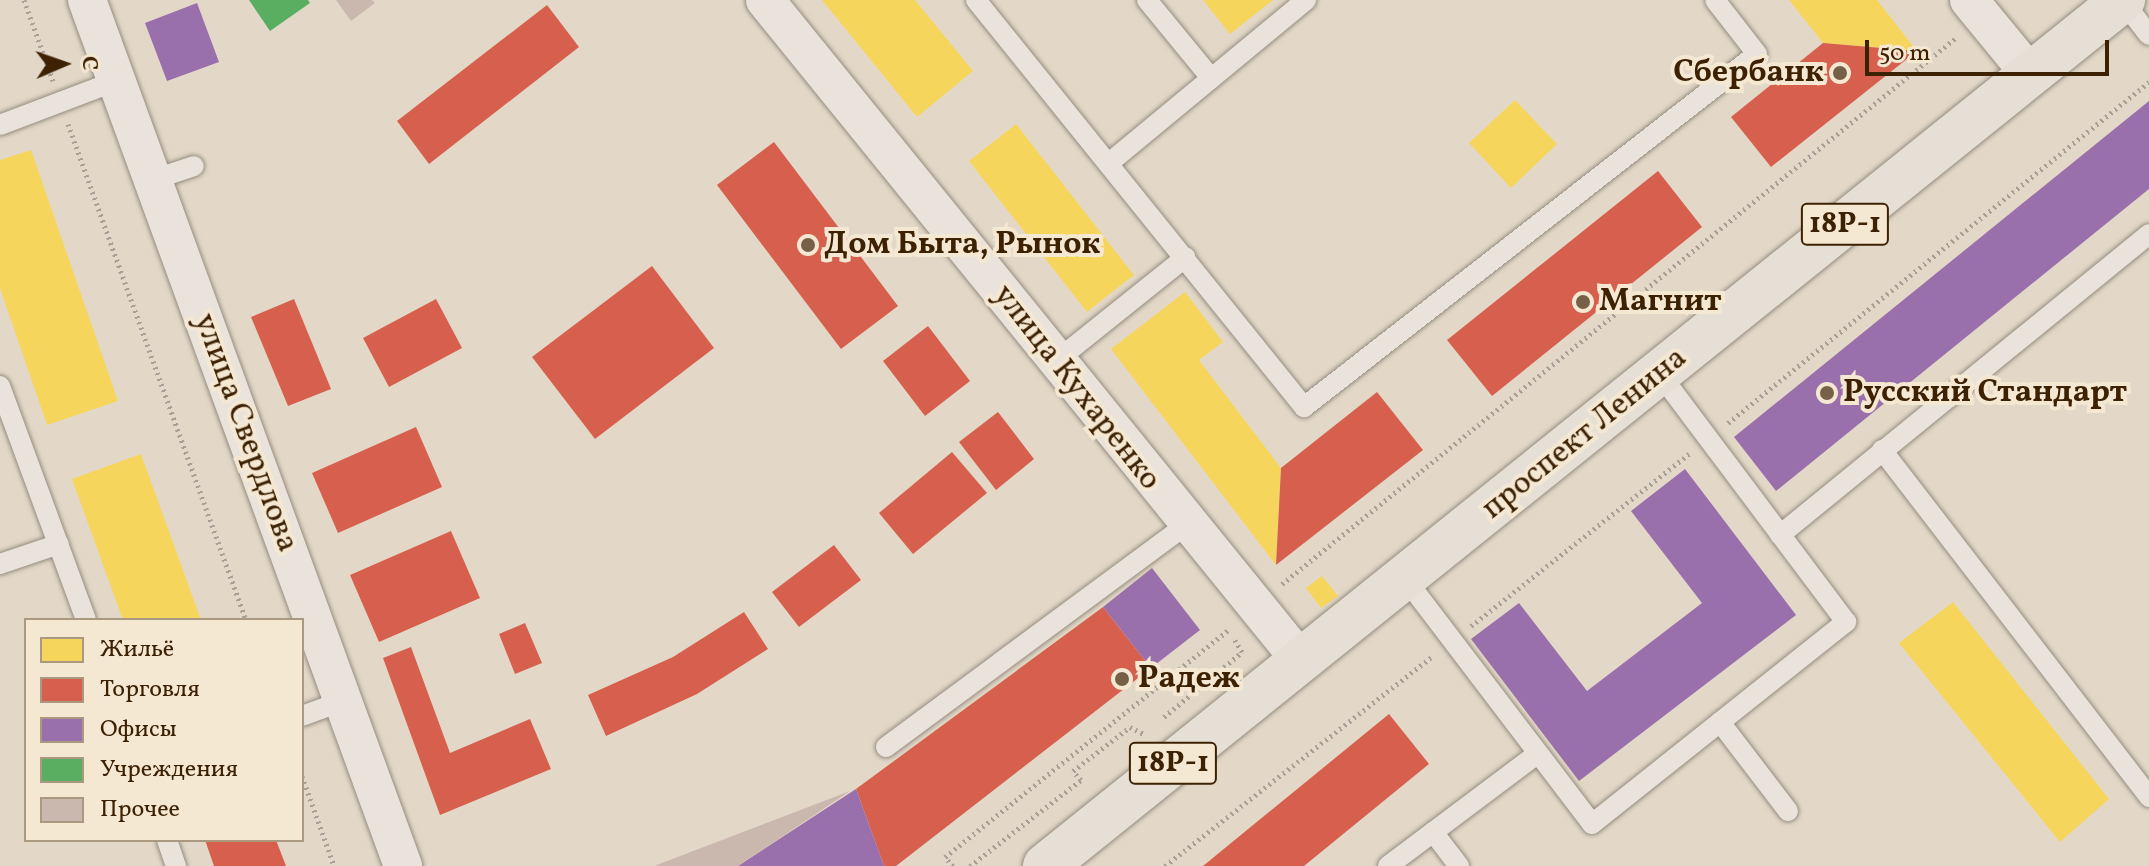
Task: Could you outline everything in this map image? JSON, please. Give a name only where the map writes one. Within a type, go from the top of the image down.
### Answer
[{"type":"main road","name":"проспект Ленина","points":[[1045,866],[2122,0]]},
{"type":"street","name":"улица Свердлова","points":[[87,0],[403,866]]},
{"type":"street","name":"улица Кухаренко","points":[[765,0],[1185,526],[1301,661]]},
{"type":"street","points":[[1969,0],[2029,73]]},
{"type":"lane","points":[[976,0],[1304,407],[1757,54],[1715,0]]},
{"type":"lane","points":[[1147,0],[1211,78]]},
{"type":"lane","points":[[1109,163],[1306,0]]},
{"type":"lane","points":[[2122,0],[2149,35]]},
{"type":"lane","points":[[0,125],[116,81]]},
{"type":"lane","points":[[152,180],[194,166]]},
{"type":"lane","points":[[1780,535],[2147,240]]},
{"type":"lane","points":[[1056,361],[1186,257]]},
{"type":"lane","points":[[1404,577],[1450,642],[1592,824],[1846,622],[1660,374]]},
{"type":"lane","points":[[0,386],[85,618]]},
{"type":"lane","points":[[1882,450],[2149,797]]},
{"type":"lane","points":[[886,747],[1185,526]]},
{"type":"lane","points":[[0,564],[59,544]]},
{"type":"lane","points":[[304,715],[343,701]]},
{"type":"lane","points":[[1720,722],[1788,811]]},
{"type":"lane","points":[[1388,866],[1537,754]]},
{"type":"lane","points":[[1433,832],[1459,866]]},
{"type":"lane","points":[[168,842],[176,866]]},
{"type":"path","points":[[24,0],[245,618]]},
{"type":"path","points":[[1281,585],[1957,37]]},
{"type":"path","points":[[1165,866],[1708,440],[2149,82]]},
{"type":"path","points":[[953,866],[945,857],[1226,627],[1242,652],[1140,738],[1130,727],[1073,771],[1081,780],[970,866]]},
{"type":"path","points":[[304,782],[334,866]]},
{"type":"building: Жильё","points":[[822,0],[915,0],[973,71],[917,117]]},
{"type":"building: Жильё","points":[[1203,0],[1273,0],[1230,34]]},
{"type":"building: Жильё","points":[[1789,0],[1877,0],[1917,51],[1823,43]]},
{"type":"building: Жильё","points":[[1515,100],[1557,144],[1511,188],[1469,143]]},
{"type":"building: Жильё","points":[[1016,124],[1134,275],[1087,312],[969,161]]},
{"type":"building: Жильё","points":[[31,150],[118,401],[47,425],[0,288],[0,160]]},
{"type":"building: Жильё","points":[[1185,292],[1223,342],[1199,360],[1281,468],[1276,565],[1111,349]]},
{"type":"building: Жильё","points":[[141,454],[200,618],[122,618],[72,479]]},
{"type":"building: Жильё","points":[[1322,576],[1338,596],[1321,608],[1306,588]]},
{"type":"building: Жильё","points":[[1953,602],[2109,799],[2060,842],[1899,643]]},
{"type":"building: Торговля","points":[[547,5],[579,47],[429,164],[397,121]]},
{"type":"building: Торговля","points":[[1823,43],[1917,51],[1771,167],[1731,117]]},
{"type":"building: Торговля","name":"Дом Быта, Рынок","points":[[774,142],[898,306],[841,349],[717,185]]},
{"type":"building: Торговля","points":[[1658,171],[1702,227],[1492,396],[1447,340]]},
{"type":"building: Торговля","points":[[652,266],[714,348],[595,439],[532,357]]},
{"type":"building: Торговля","points":[[294,299],[331,389],[288,406],[251,317]]},
{"type":"building: Торговля","points":[[436,299],[462,348],[389,387],[363,338]]},
{"type":"building: Торговля","points":[[928,326],[970,381],[925,416],[883,361]]},
{"type":"building: Торговля","points":[[1377,392],[1423,450],[1276,565],[1281,468]]},
{"type":"building: Торговля","points":[[998,412],[1034,459],[996,490],[959,442]]},
{"type":"building: Торговля","points":[[416,427],[442,487],[338,533],[312,473]]},
{"type":"building: Торговля","points":[[952,452],[987,493],[913,554],[879,513]]},
{"type":"building: Торговля","points":[[451,531],[480,598],[379,642],[350,575]]},
{"type":"building: Торговля","points":[[834,545],[861,580],[799,627],[772,592]]},
{"type":"building: Торговля","points":[[1103,607],[1151,668],[896,866],[884,866],[856,789]]},
{"type":"building: Торговля","points":[[744,612],[768,649],[697,694],[606,736],[588,695],[673,657]]},
{"type":"building: Торговля","points":[[525,623],[542,663],[515,674],[499,634]]},
{"type":"building: Торговля","points":[[411,647],[450,753],[530,719],[551,769],[440,815],[383,658]]},
{"type":"building: Торговля","points":[[1389,714],[1429,764],[1304,866],[1203,866]]},
{"type":"building: Торговля","points":[[206,842],[277,842],[286,866],[214,866]]},
{"type":"building: Офисы","points":[[197,3],[219,62],[167,81],[145,23]]},
{"type":"building: Офисы","points":[[2149,101],[2149,189],[1776,491],[1734,437]]},
{"type":"building: Офисы","points":[[1685,469],[1796,615],[1579,781],[1471,639],[1519,603],[1587,691],[1702,603],[1631,511]]},
{"type":"building: Офисы","points":[[1152,568],[1200,630],[1151,668],[1103,607]]},
{"type":"building: Офисы","points":[[856,789],[884,866],[738,866]]},
{"type":"building: Учреждения","points":[[249,0],[308,0],[310,3],[270,31]]},
{"type":"building: Прочее","points":[[336,0],[372,0],[375,3],[351,21]]},
{"type":"building: Прочее","points":[[850,791],[738,866],[654,866]]},
{"type":"place","name":"Сбербанк","points":[[1840,73]]},
{"type":"place","name":"Дом Быта, Рынок","points":[[808,245]]},
{"type":"place","name":"Магнит","points":[[1583,302]]},
{"type":"place","name":"Русский Стандарт","points":[[1827,393]]},
{"type":"place","name":"Радеж","points":[[1122,679]]}]
